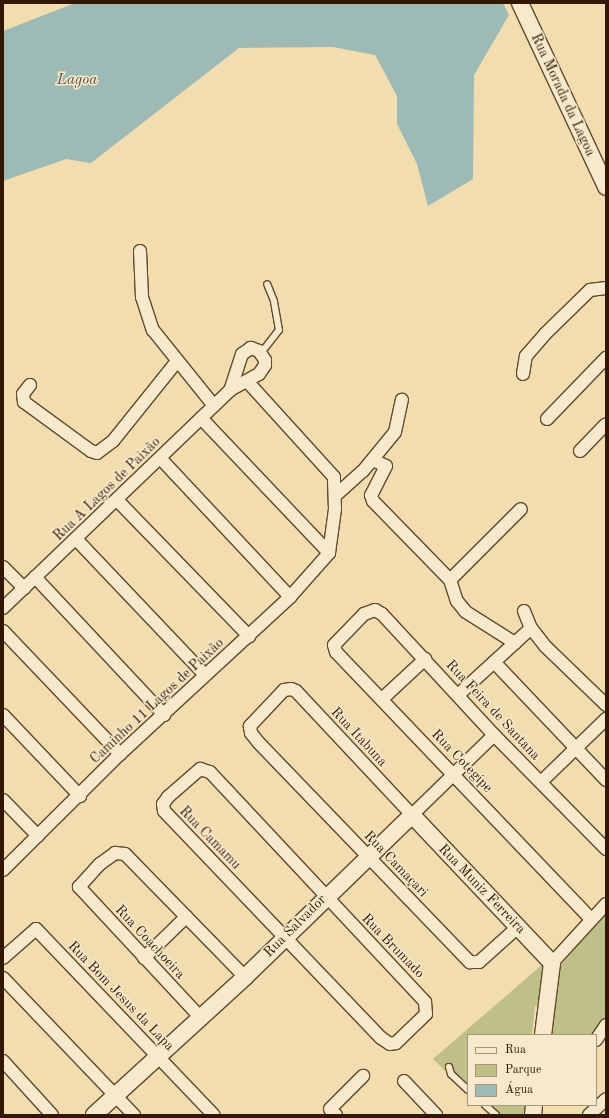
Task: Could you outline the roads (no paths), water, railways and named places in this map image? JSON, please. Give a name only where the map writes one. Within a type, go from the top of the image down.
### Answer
[{"type":"street","name":"Rua Morada da Lagoa","points":[[520,3],[606,187]]},
{"type":"street","points":[[140,251],[141,283],[146,316],[153,330],[214,406]]},
{"type":"street","points":[[523,374],[526,356],[545,334],[590,290],[606,288]]},
{"type":"street","name":"Rua A Lagos de Paixão","points":[[3,608],[161,459],[230,390],[248,382],[263,370],[265,360],[261,354],[251,348],[245,351],[230,390]]},
{"type":"street","points":[[30,385],[23,394],[24,402],[91,451],[97,453],[113,441],[177,361]]},
{"type":"street","points":[[547,419],[604,363]]},
{"type":"street","points":[[248,382],[328,467],[336,482],[336,495],[329,553]]},
{"type":"street","points":[[336,495],[344,490],[373,460],[396,430],[402,400]]},
{"type":"street","points":[[201,418],[329,553]]},
{"type":"street","points":[[580,451],[606,424]]},
{"type":"street","points":[[161,459],[290,597]]},
{"type":"street","points":[[373,460],[386,466],[372,499],[450,580],[457,601],[466,612],[515,643]]},
{"type":"street","points":[[117,500],[249,636]]},
{"type":"street","points":[[450,580],[521,509]]},
{"type":"street","points":[[76,539],[205,675]]},
{"type":"street","name":"Caminho 11 Lagos de Paixão","points":[[3,870],[80,796],[120,754],[164,715],[290,597],[329,553]]},
{"type":"street","points":[[3,567],[24,588]]},
{"type":"street","points":[[35,577],[164,715]]},
{"type":"street","name":"Rua Feira de Santana","points":[[354,622],[369,610],[378,612],[425,659],[494,735],[606,849]]},
{"type":"street","points":[[524,611],[531,628],[546,646],[606,705]]},
{"type":"street","name":"Rua Cotegipe","points":[[354,622],[334,645],[334,649],[592,919]]},
{"type":"street","points":[[458,695],[531,628]]},
{"type":"street","points":[[3,631],[120,754]]},
{"type":"street","points":[[382,699],[425,659]]},
{"type":"street","points":[[494,662],[606,780]]},
{"type":"street","name":"Rua Itabuna","points":[[281,693],[291,689],[300,694],[412,815]]},
{"type":"street","name":"Rua Camaçari","points":[[281,693],[250,726],[251,733],[470,962],[479,962],[518,927]]},
{"type":"street","points":[[3,715],[80,796]]},
{"type":"street","points":[[541,782],[606,718]]},
{"type":"street","name":"Rua Salvador","points":[[94,1115],[245,977],[284,936],[494,735]]},
{"type":"street","name":"Rua Camamu","points":[[284,936],[168,816],[163,807],[168,797],[191,775],[200,769],[207,770],[325,897]]},
{"type":"street","points":[[3,800],[38,836]]},
{"type":"street","name":"Rua Muniz Ferreira","points":[[412,815],[552,963]]},
{"type":"street","name":"Rua Coachoeira","points":[[186,917],[125,854],[115,853],[111,855],[79,888],[200,1017]]},
{"type":"street","name":"Rua Brumado","points":[[284,936],[381,1038],[390,1044],[400,1039],[422,1019],[427,1011],[422,997],[325,897]]},
{"type":"street","points":[[543,1034],[552,963],[606,904]]},
{"type":"street","points":[[144,958],[186,917],[245,977]]},
{"type":"street","name":"Rua Bom Jesus da Lapa","points":[[3,958],[36,930],[158,1055],[214,1115]]},
{"type":"street","points":[[3,978],[114,1096],[134,1115]]},
{"type":"street","points":[[597,1038],[606,1025]]},
{"type":"street","points":[[3,1061],[52,1115]]},
{"type":"street","points":[[333,1112],[363,1076]]},
{"type":"street","points":[[404,1081],[436,1115]]},
{"type":"street","points":[[589,1115],[606,1099]]},
{"type":"lane","points":[[261,354],[279,330],[274,300],[267,284]]},
{"type":"lane","points":[[449,1067],[451,1074],[467,1089]]},
{"type":"lane","points":[[486,1106],[496,1115]]},
{"type":"water","name":"Lagoa","points":[[75,3],[503,3],[509,15],[474,75],[473,179],[428,206],[417,164],[397,124],[397,96],[375,55],[333,47],[239,48],[91,163],[66,159],[3,181],[3,31]]}]
